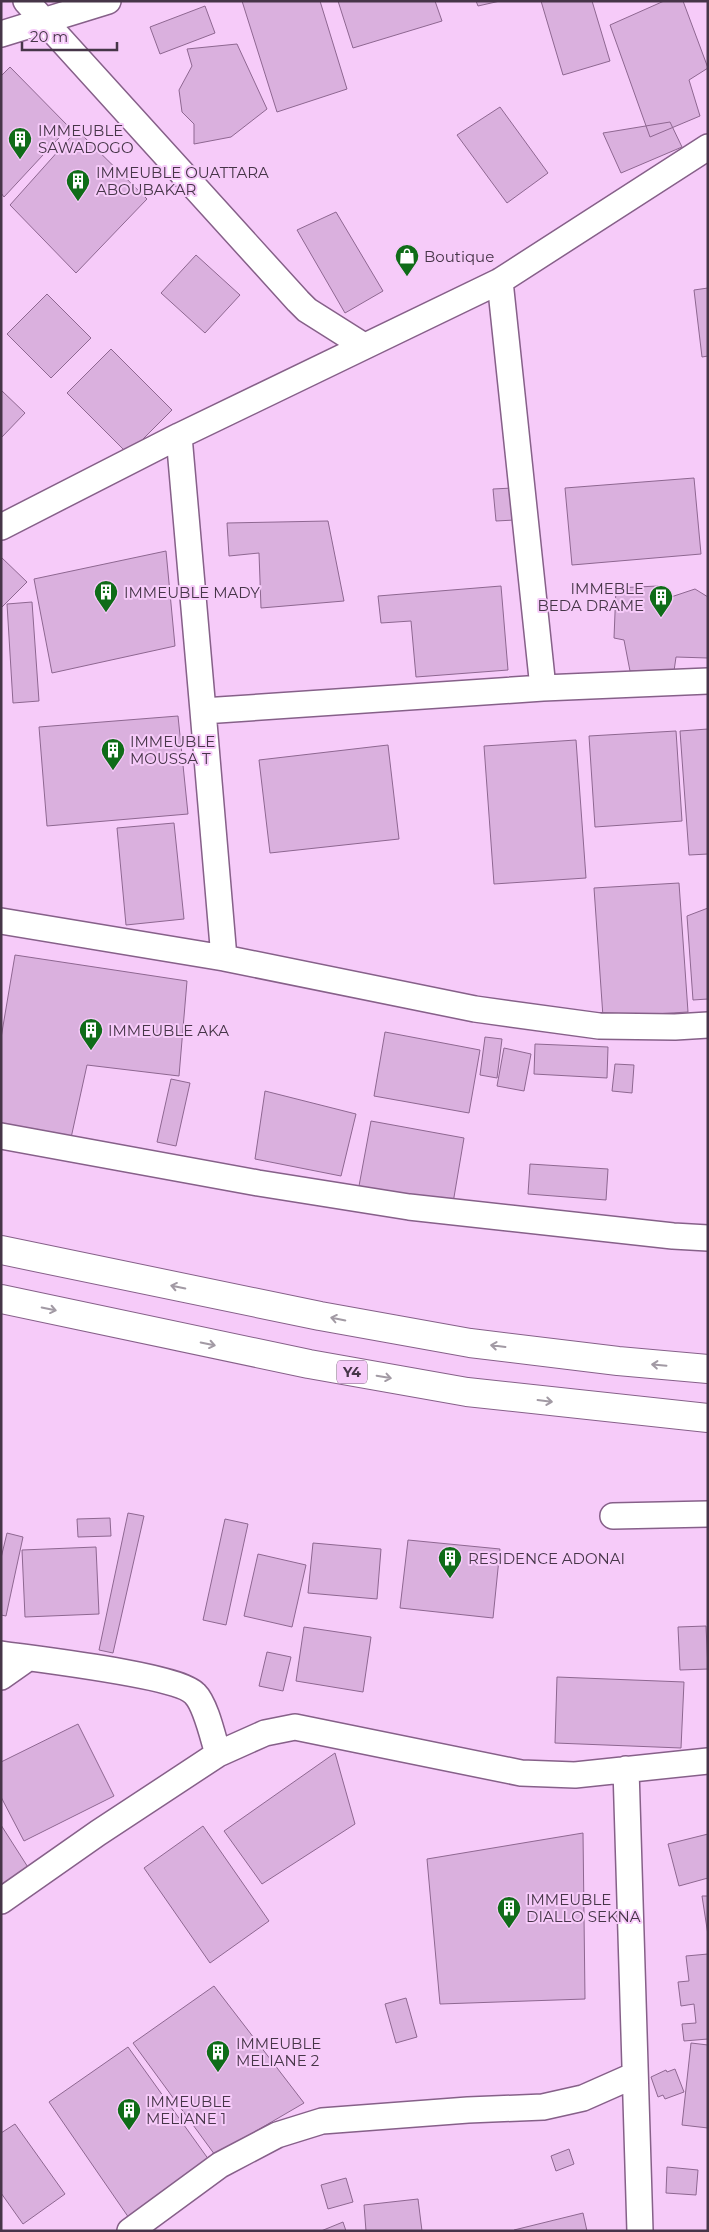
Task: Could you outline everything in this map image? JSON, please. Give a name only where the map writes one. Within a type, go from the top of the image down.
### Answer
[{"type":"highway","points":[[1,1250],[320,1316],[444,1339],[618,1361],[708,1369]]},
{"type":"highway","name":"Y4","points":[[1,1299],[309,1364],[467,1392],[708,1418]]},
{"type":"street","points":[[26,1],[298,301],[307,310],[364,346]]},
{"type":"street","points":[[1,34],[46,22],[108,1]]},
{"type":"street","points":[[1,527],[179,436],[500,281],[708,147]]},
{"type":"street","points":[[500,281],[544,688]]},
{"type":"street","points":[[179,436],[224,958]]},
{"type":"street","points":[[203,711],[544,688],[708,681]]},
{"type":"street","points":[[1,921],[224,958],[475,1009],[600,1026],[708,1025]]},
{"type":"street","points":[[1,1136],[258,1183],[409,1207],[673,1236],[708,1238]]},
{"type":"street","points":[[613,1516],[708,1514]]},
{"type":"street","points":[[1,1654],[109,1670],[180,1684],[195,1693],[202,1704],[218,1754]]},
{"type":"street","points":[[1,1678],[28,1658]]},
{"type":"street","points":[[1,1901],[98,1833],[218,1754],[265,1733],[295,1728],[521,1773],[575,1775],[708,1761]]},
{"type":"street","points":[[626,1769],[640,2231]]},
{"type":"street","points":[[130,2231],[220,2165],[278,2135],[322,2121],[468,2110],[543,2107],[583,2098],[636,2075]]},
{"type":"building","points":[[242,1],[320,1],[347,89],[277,112]]},
{"type":"building","points":[[338,1],[435,1],[442,21],[353,48]]},
{"type":"building","points":[[476,1],[500,1],[478,6]]},
{"type":"building","points":[[541,1],[592,1],[610,61],[563,75]]},
{"type":"building","points":[[664,1],[683,1],[708,68],[689,80],[700,116],[650,137],[610,25]]},
{"type":"building","points":[[205,6],[215,33],[160,54],[150,27]]},
{"type":"building","points":[[237,44],[267,109],[231,137],[194,144],[194,124],[182,112],[179,90],[192,66],[187,49]]},
{"type":"building","name":"IMMEUBLE SAWADOGO","points":[[10,67],[69,127],[4,197],[1,193],[1,76]]},
{"type":"building","points":[[500,107],[548,173],[507,203],[457,135]]},
{"type":"building","points":[[670,122],[682,147],[621,173],[603,133]]},
{"type":"building","name":"IMMEUBLE OUATTARA ABOUBAKAR","points":[[77,130],[147,199],[76,273],[10,205]]},
{"type":"building","points":[[336,212],[383,291],[345,313],[297,230]]},
{"type":"building","points":[[196,255],[240,295],[205,333],[161,293]]},
{"type":"building","points":[[708,288],[708,356],[702,357],[694,290]]},
{"type":"building","points":[[47,294],[91,338],[51,378],[7,334]]},
{"type":"building","points":[[111,349],[172,410],[128,454],[67,393]]},
{"type":"building","points":[[1,390],[25,413],[1,438]]},
{"type":"building","points":[[694,478],[701,554],[572,565],[565,488]]},
{"type":"building","points":[[513,488],[515,520],[496,521],[493,489]]},
{"type":"building","points":[[328,521],[344,601],[261,608],[259,553],[229,556],[227,523]]},
{"type":"building","name":"IMMEUBLE MADY","points":[[166,551],[175,646],[52,673],[34,579]]},
{"type":"building","points":[[1,557],[27,582],[1,608]]},
{"type":"building","points":[[501,586],[508,670],[416,677],[411,621],[381,623],[378,596]]},
{"type":"building","name":"IMMEBLE BEDA DRAME","points":[[658,586],[671,597],[695,589],[708,597],[708,658],[676,657],[674,671],[630,671],[624,640],[614,638],[616,588]]},
{"type":"building","points":[[32,602],[39,701],[13,703],[7,604]]},
{"type":"building","name":"IMMEUBLE MOUSSA T","points":[[178,716],[188,814],[47,826],[39,727]]},
{"type":"building","points":[[708,729],[708,854],[689,855],[680,731]]},
{"type":"building","points":[[676,731],[682,821],[595,827],[589,736]]},
{"type":"building","points":[[576,740],[586,878],[494,884],[484,746]]},
{"type":"building","points":[[388,745],[399,839],[270,853],[259,760]]},
{"type":"building","points":[[174,823],[184,919],[126,925],[117,828]]},
{"type":"building","points":[[679,883],[688,1012],[603,1017],[594,888]]},
{"type":"building","points":[[708,908],[708,999],[693,1000],[687,916]]},
{"type":"building","name":"IMMEUBLE AKA","points":[[15,955],[187,981],[179,1076],[87,1065],[71,1138],[1,1124],[1,1038]]},
{"type":"building","points":[[385,1032],[480,1050],[469,1113],[374,1096]]},
{"type":"building","points":[[485,1037],[502,1039],[497,1078],[480,1075]]},
{"type":"building","points":[[535,1044],[608,1047],[607,1078],[534,1074]]},
{"type":"building","points":[[504,1048],[531,1054],[524,1091],[497,1086]]},
{"type":"building","points":[[615,1064],[634,1065],[632,1093],[612,1091]]},
{"type":"building","points":[[171,1079],[190,1083],[176,1146],[157,1142]]},
{"type":"building","points":[[265,1091],[356,1114],[341,1176],[255,1159]]},
{"type":"building","points":[[371,1121],[464,1138],[453,1203],[359,1186]]},
{"type":"building","points":[[530,1164],[608,1169],[606,1200],[528,1194]]},
{"type":"building","points":[[128,1513],[144,1516],[113,1653],[99,1650]]},
{"type":"building","points":[[110,1518],[111,1536],[78,1537],[77,1519]]},
{"type":"building","points":[[225,1519],[248,1524],[226,1625],[203,1620]]},
{"type":"building","points":[[7,1533],[23,1537],[6,1616],[1,1615],[1,1558]]},
{"type":"building","name":"RESIDENCE ADONAI","points":[[408,1540],[500,1549],[493,1618],[400,1608]]},
{"type":"building","points":[[313,1543],[381,1549],[377,1599],[308,1593]]},
{"type":"building","points":[[96,1547],[99,1614],[25,1617],[22,1550]]},
{"type":"building","points":[[258,1554],[306,1565],[292,1627],[244,1616]]},
{"type":"building","points":[[706,1626],[708,1669],[680,1670],[678,1627]]},
{"type":"building","points":[[304,1627],[371,1637],[363,1692],[296,1681]]},
{"type":"building","points":[[267,1652],[291,1657],[283,1691],[259,1686]]},
{"type":"building","points":[[557,1677],[684,1682],[681,1748],[555,1743]]},
{"type":"building","points":[[78,1724],[114,1796],[24,1841],[1,1797],[1,1762]]},
{"type":"building","points":[[335,1753],[355,1824],[262,1884],[224,1831]]},
{"type":"building","points":[[1,1825],[31,1872],[1,1891]]},
{"type":"building","points":[[203,1826],[269,1921],[210,1963],[144,1868]]},
{"type":"building","name":"IMMEUBLE DIALLO SEKNA","points":[[583,1833],[585,1999],[440,2004],[427,1859]]},
{"type":"building","points":[[708,1834],[708,1878],[679,1886],[668,1844]]},
{"type":"building","points":[[702,1896],[708,1896],[708,1935]]},
{"type":"building","points":[[708,1954],[708,2039],[684,2041],[682,2024],[696,2023],[694,2004],[681,2006],[678,1982],[689,1981],[686,1956]]},
{"type":"building","name":"IMMEUBLE MELIANE 2","points":[[214,1986],[304,2103],[215,2155],[133,2043]]},
{"type":"building","points":[[406,1998],[417,2037],[396,2043],[385,2004]]},
{"type":"building","points":[[691,2043],[708,2045],[708,2128],[682,2125]]},
{"type":"building","name":"IMMEUBLE MELIANE 1","points":[[128,2047],[209,2160],[129,2218],[49,2102]]},
{"type":"building","points":[[675,2069],[684,2092],[665,2099],[663,2095],[658,2097],[651,2077],[666,2070],[667,2072]]},
{"type":"building","points":[[15,2124],[65,2194],[23,2224],[1,2193],[1,2133]]},
{"type":"building","points":[[569,2149],[574,2164],[556,2171],[551,2156]]},
{"type":"building","points":[[667,2167],[698,2170],[696,2195],[666,2193]]},
{"type":"building","points":[[346,2178],[353,2202],[328,2209],[321,2185]]},
{"type":"building","points":[[418,2199],[422,2231],[366,2231],[364,2205]]},
{"type":"building","points":[[583,2213],[587,2231],[514,2231],[514,2230]]},
{"type":"building","points":[[343,2222],[346,2231],[321,2231]]},
{"type":"place","name":"IMMEUBLE SAWADOGO","points":[[20,160]]},
{"type":"place","name":"IMMEUBLE OUATTARA ABOUBAKAR","points":[[78,202]]},
{"type":"place","name":"Boutique","points":[[407,277]]},
{"type":"place","name":"IMMEUBLE MADY","points":[[106,613]]},
{"type":"place","name":"IMMEBLE BEDA DRAME","points":[[661,618]]},
{"type":"place","name":"IMMEUBLE MOUSSA T","points":[[113,771]]},
{"type":"place","name":"IMMEUBLE AKA","points":[[91,1051]]},
{"type":"place","name":"RESIDENCE ADONAI","points":[[450,1579]]},
{"type":"place","name":"IMMEUBLE DIALLO SEKNA","points":[[509,1929]]},
{"type":"place","name":"IMMEUBLE MELIANE 2","points":[[218,2073]]},
{"type":"place","name":"IMMEUBLE MELIANE 1","points":[[129,2131]]}]
